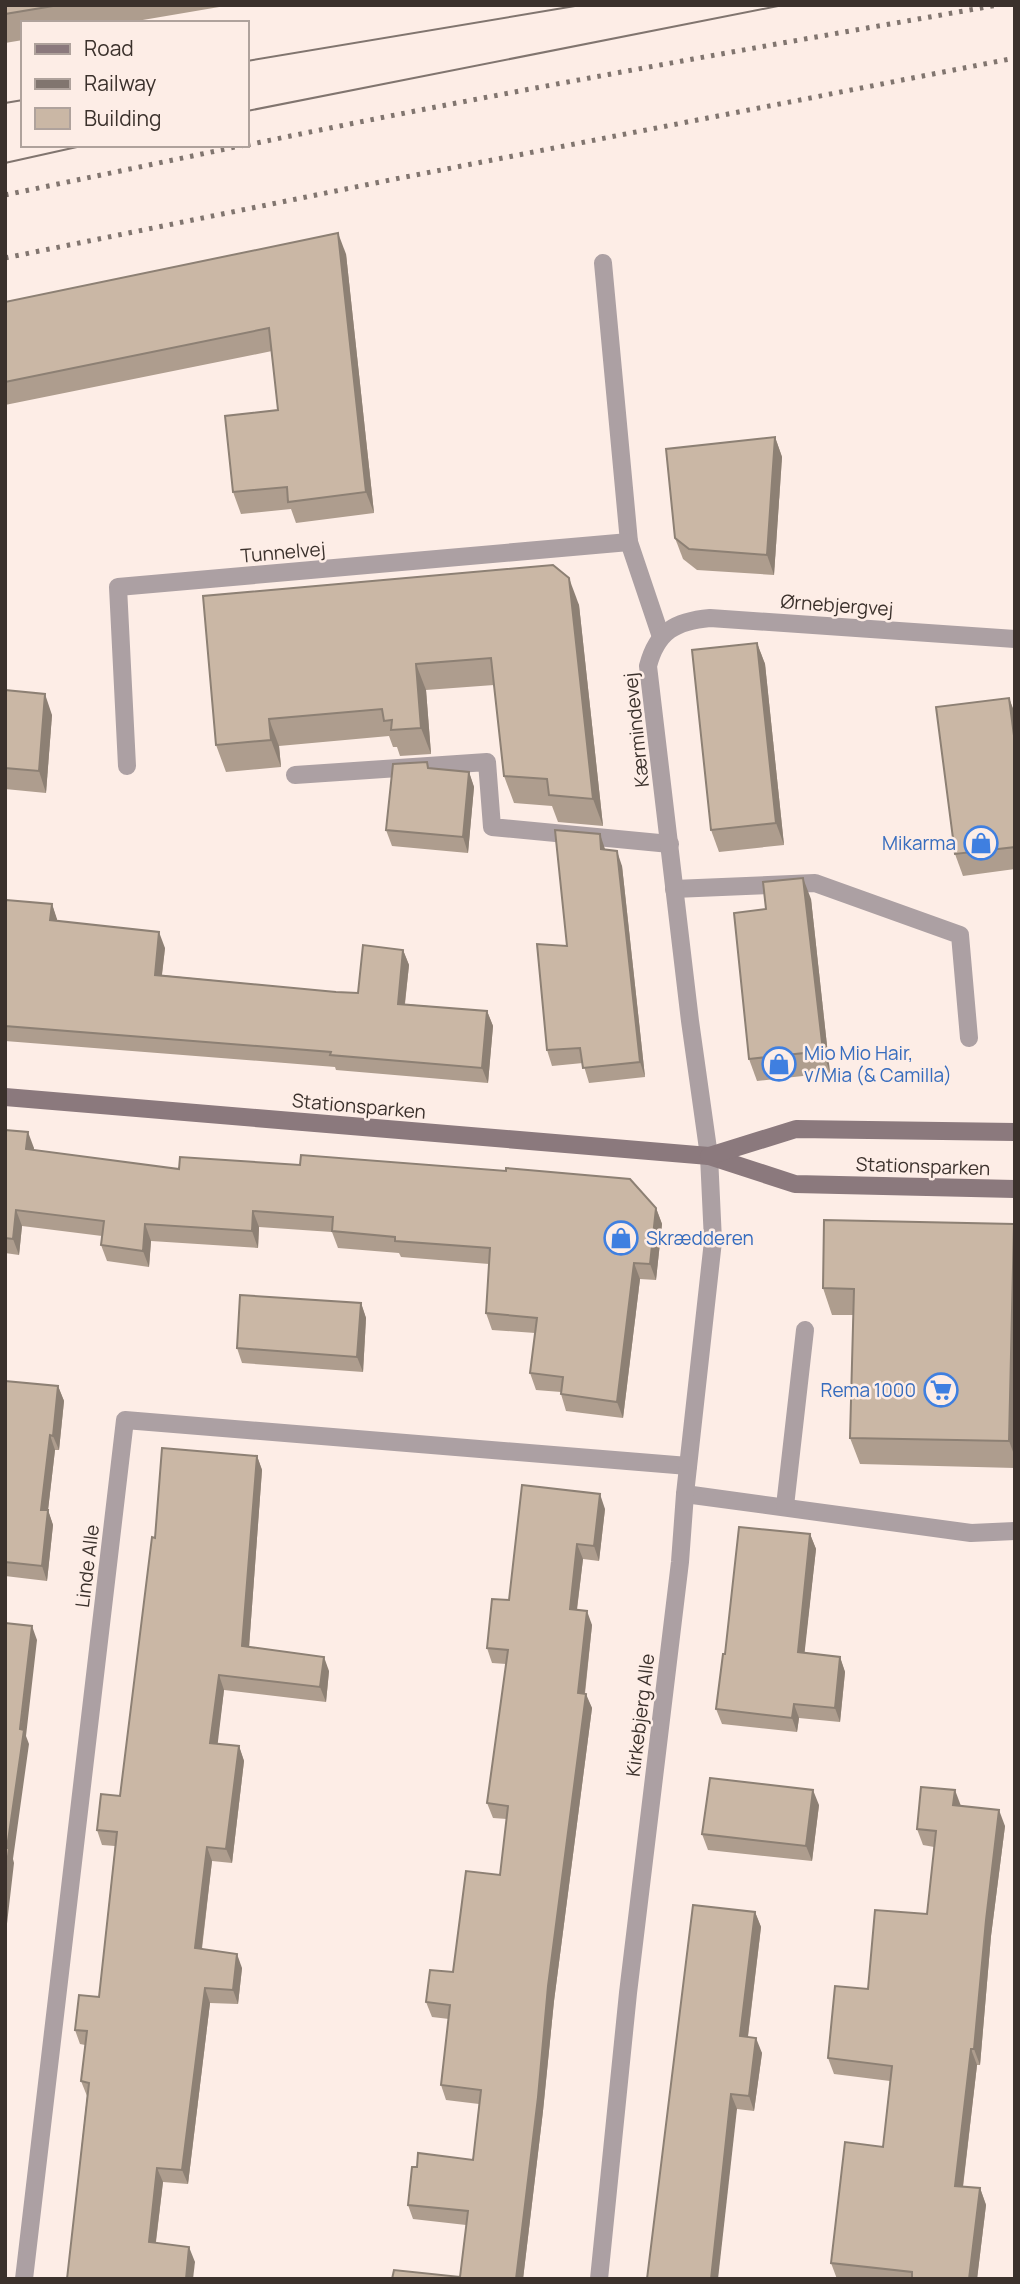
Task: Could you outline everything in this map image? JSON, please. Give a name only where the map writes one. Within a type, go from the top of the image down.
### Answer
[{"type":"street","points":[[603,263],[629,542],[661,637]]},
{"type":"street","name":"Tunnelvej","points":[[127,766],[118,587],[629,542]]},
{"type":"street","name":"Ørnebjergvej","points":[[661,637],[675,626],[691,620],[730,618],[1015,639]]},
{"type":"street","name":"Kærmindevej","points":[[661,637],[652,650],[648,666],[709,1156]]},
{"type":"street","points":[[295,775],[488,762],[492,827],[670,844]]},
{"type":"street","points":[[674,889],[814,883],[960,935],[969,1038]]},
{"type":"street","name":"Stationsparken","points":[[5,1097],[709,1156],[795,1184],[1015,1189]]},
{"type":"street","name":"Stationsparken","points":[[709,1156],[796,1129],[1015,1132]]},
{"type":"street","name":"Kirkebjerg Alle","points":[[599,2279],[628,1993],[678,1576],[713,1241],[709,1156]]},
{"type":"street","points":[[785,1506],[805,1330]]},
{"type":"street","name":"Linde Alle","points":[[24,2279],[125,1420],[688,1466]]},
{"type":"street","points":[[685,1494],[971,1533],[1015,1531]]},
{"type":"building","points":[[5,5],[59,5],[5,14]]},
{"type":"building","points":[[338,233],[366,492],[288,502],[287,487],[233,492],[225,416],[278,410],[269,328],[5,382],[5,302]]},
{"type":"building","points":[[775,437],[767,555],[689,549],[675,538],[666,449]]},
{"type":"building","points":[[553,565],[569,578],[593,799],[549,795],[547,779],[504,776],[491,658],[416,664],[421,728],[391,730],[392,720],[384,721],[382,709],[269,719],[271,740],[216,745],[203,596]]},
{"type":"building","points":[[757,643],[776,823],[711,830],[692,650]]},
{"type":"building","points":[[5,690],[45,694],[39,771],[5,768]]},
{"type":"building","points":[[1009,698],[1015,743],[1015,847],[955,854],[936,707]]},
{"type":"building","points":[[427,762],[428,768],[469,772],[463,837],[386,830],[393,764]]},
{"type":"building","points":[[555,830],[600,834],[601,849],[617,851],[640,1062],[583,1068],[580,1048],[547,1050],[537,944],[567,946]]},
{"type":"building","points":[[803,878],[823,1051],[749,1059],[734,913],[766,909],[763,882]]},
{"type":"building","points":[[6,900],[52,904],[50,920],[159,932],[155,975],[358,993],[363,945],[403,950],[398,1004],[487,1011],[482,1068],[330,1055],[331,1052],[5,1026]]},
{"type":"building","points":[[5,1130],[28,1132],[26,1149],[179,1169],[180,1157],[300,1165],[301,1155],[630,1179],[656,1208],[650,1264],[634,1263],[617,1402],[561,1394],[563,1377],[530,1373],[537,1318],[486,1313],[490,1248],[395,1241],[395,1237],[332,1231],[333,1217],[253,1211],[252,1231],[145,1224],[143,1251],[101,1245],[104,1221],[16,1210],[13,1239],[5,1238]]},
{"type":"building","points":[[824,1220],[1014,1224],[1009,1441],[850,1438],[854,1289],[823,1288]]},
{"type":"building","points":[[240,1295],[361,1303],[357,1357],[237,1348]]},
{"type":"building","points":[[5,1381],[58,1386],[41,1510],[48,1510],[42,1566],[5,1562]]},
{"type":"building","points":[[162,1448],[257,1456],[242,1646],[324,1657],[320,1687],[219,1675],[210,1743],[239,1746],[226,1849],[207,1847],[195,1948],[237,1954],[233,1990],[205,1988],[182,2170],[157,2168],[149,2242],[189,2247],[186,2279],[67,2279],[89,2083],[81,2081],[87,2031],[75,2030],[79,1995],[99,1997],[117,1832],[97,1830],[101,1794],[120,1796],[152,1537],[155,1538]]},
{"type":"building","points":[[522,1485],[600,1494],[594,1546],[577,1544],[570,1609],[587,1611],[578,1693],[586,1694],[548,1986],[538,2097],[516,2279],[392,2279],[394,2270],[460,2277],[468,2211],[408,2205],[412,2167],[417,2167],[418,2153],[473,2160],[481,2090],[441,2085],[450,2005],[426,2002],[430,1970],[453,1972],[466,1871],[500,1875],[508,1806],[487,1803],[508,1650],[487,1648],[492,1599],[509,1600]]},
{"type":"building","points":[[739,1527],[810,1534],[798,1652],[840,1657],[835,1708],[794,1704],[792,1718],[716,1709]]},
{"type":"building","points":[[5,1623],[32,1626],[20,1729],[24,1730],[7,1848],[5,1881]]},
{"type":"building","points":[[710,1778],[813,1790],[806,1846],[702,1834]]},
{"type":"building","points":[[921,1787],[955,1790],[953,1805],[999,1810],[974,2049],[971,2049],[955,2186],[980,2188],[969,2279],[912,2279],[912,2272],[831,2263],[845,2142],[883,2147],[892,2066],[828,2058],[835,1986],[868,1989],[875,1910],[927,1914],[936,1831],[917,1829]]},
{"type":"building","points":[[693,1905],[755,1912],[740,2036],[756,2038],[749,2096],[731,2094],[711,2279],[647,2279]]},
{"type":"tram line","points":[[248,61],[581,5]]},
{"type":"tram line","points":[[248,111],[783,5]]},
{"type":"tram line","points":[[5,103],[21,100]]},
{"type":"tram line","points":[[5,163],[77,147]]},
{"type":"railway","points":[[248,145],[528,89],[998,5]]},
{"type":"railway","points":[[5,258],[1015,58]]},
{"type":"railway","points":[[5,195],[235,147]]},
{"type":"place","name":"Mikarma","points":[[981,843]]},
{"type":"place","name":"Mio Mio Hair, v/Mia (& Camilla)","points":[[779,1064]]},
{"type":"place","name":"Skrædderen","points":[[621,1238]]},
{"type":"place","name":"Rema 1000","points":[[941,1390]]}]
